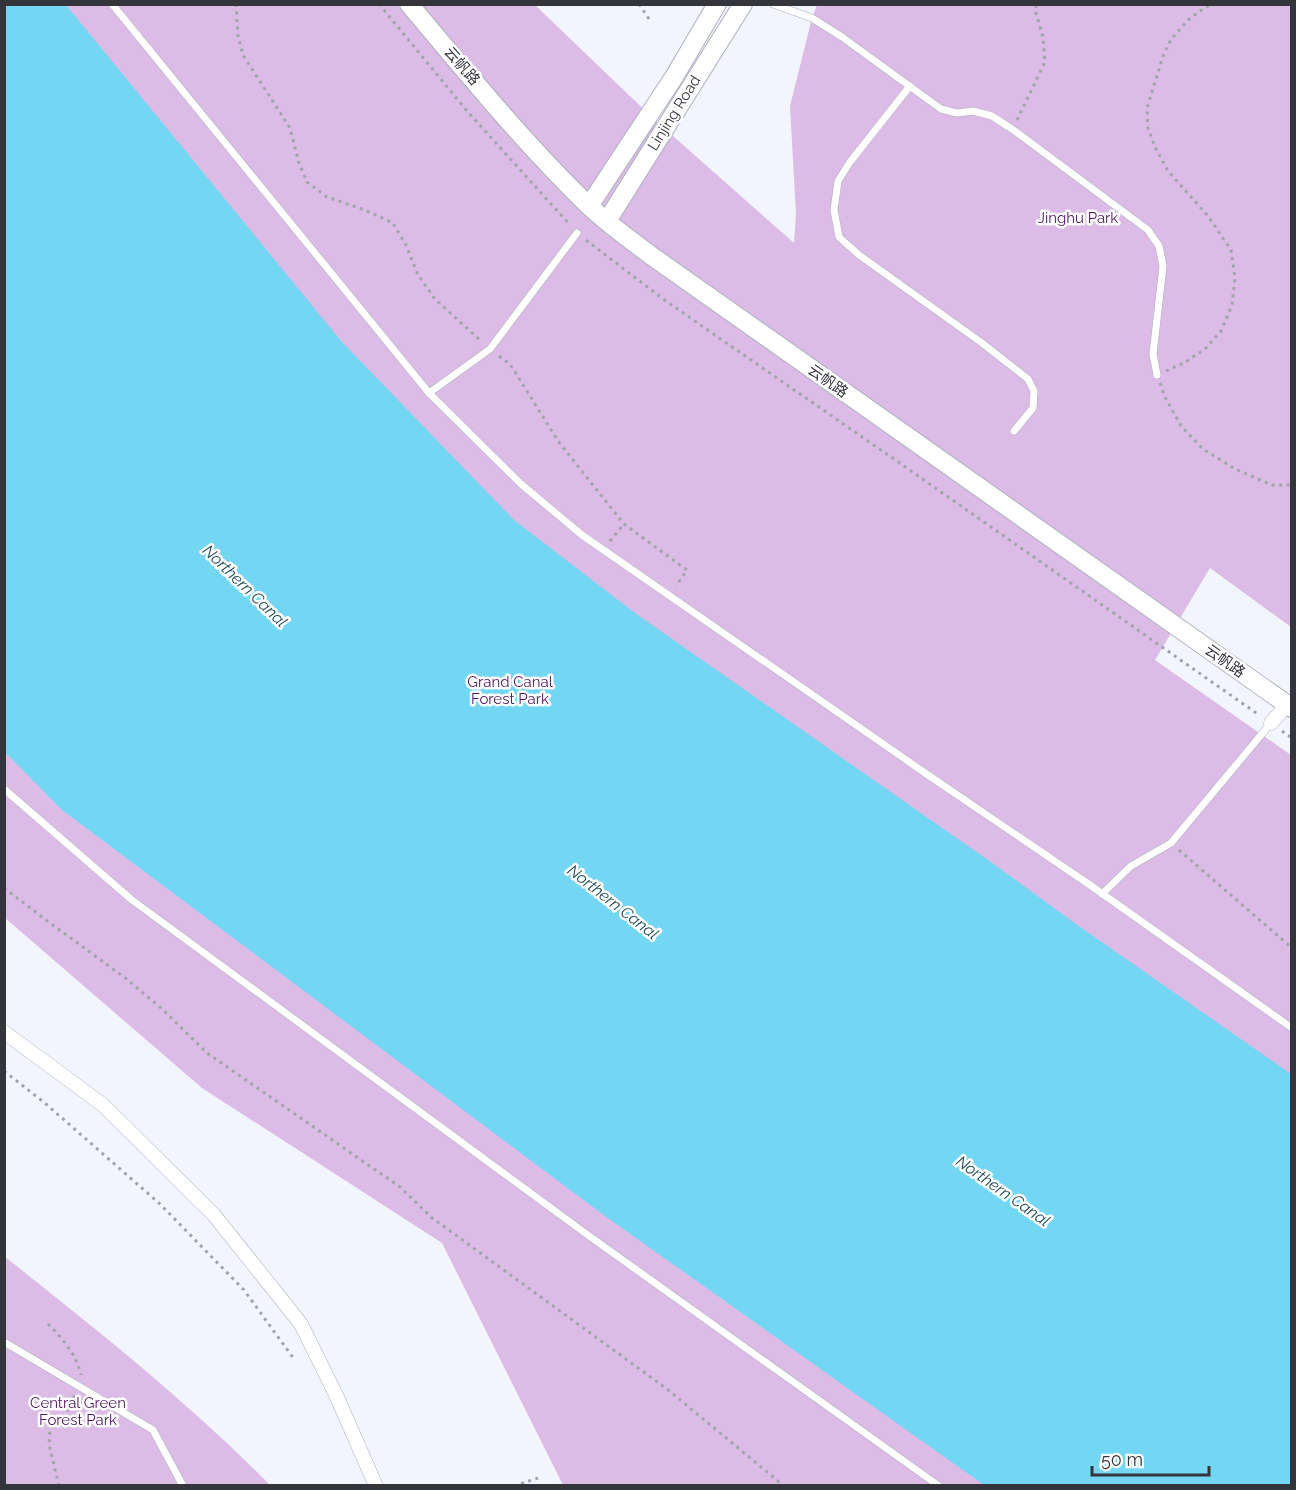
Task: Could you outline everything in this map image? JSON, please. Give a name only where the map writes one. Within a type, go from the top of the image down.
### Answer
[{"type":"street","name":"云帆路","points":[[409,4],[519,133],[589,206],[607,221],[656,259],[1289,707]]},
{"type":"street","name":"Linjing Road","points":[[589,206],[674,77],[717,4]]},
{"type":"street","name":"Linjing Road","points":[[607,221],[743,4]]},
{"type":"street","points":[[1271,723],[1289,707]]},
{"type":"street","points":[[4,1032],[103,1105],[214,1215],[301,1324],[376,1485]]},
{"type":"lane","points":[[112,4],[429,393],[521,484],[603,550],[1292,1028]]},
{"type":"lane","points":[[773,4],[812,18],[941,109],[957,113],[973,111],[992,116],[1148,230],[1159,246],[1163,266],[1153,354],[1157,375]]},
{"type":"lane","points":[[910,86],[850,162],[838,181],[834,210],[839,237],[859,255],[982,343],[1028,379],[1034,391],[1033,408],[1014,431]]},
{"type":"lane","points":[[429,393],[490,349],[577,232]]},
{"type":"lane","points":[[1102,894],[1131,866],[1171,843],[1271,723]]},
{"type":"lane","points":[[4,789],[142,907],[575,1226],[939,1485]]},
{"type":"lane","points":[[4,1342],[153,1430],[183,1485]]},
{"type":"path","points":[[236,4],[238,36],[243,55],[290,129],[299,163],[308,182],[327,197],[365,210],[393,223],[406,245],[418,275],[435,299],[510,364],[558,441],[624,524],[687,570],[669,596]]},
{"type":"path","points":[[639,4],[649,20]]},
{"type":"path","points":[[1012,129],[1046,62],[1043,38],[1035,10],[1037,4]]},
{"type":"path","points":[[1211,4],[1190,18],[1172,38],[1164,52],[1148,108],[1148,128],[1168,171],[1208,216],[1231,250],[1235,278],[1232,305],[1221,331],[1205,350],[1184,363],[1157,375],[1165,397],[1181,426],[1203,449],[1235,469],[1272,485],[1292,485]]},
{"type":"path","points":[[603,550],[624,524]]},
{"type":"path","points":[[1171,843],[1290,945]]},
{"type":"path","points":[[4,888],[124,977],[161,1008],[207,1053],[400,1187],[431,1217],[667,1389],[784,1485]]},
{"type":"path","points":[[4,1071],[46,1104],[160,1204],[244,1290],[294,1359]]},
{"type":"path","points":[[48,1324],[72,1352],[79,1366],[82,1381],[66,1415],[50,1430],[49,1444],[59,1485]]},
{"type":"path","points":[[514,1485],[538,1478]]},
{"type":"green space","name":"Grand Canal Forest Park","points":[[5,5],[535,5],[656,121],[794,243],[796,214],[790,106],[817,5],[1291,5],[1291,627],[1210,568],[1155,660],[1291,755],[1291,1485],[563,1485],[442,1243],[202,1088],[5,918]]},
{"type":"green space","name":"Central Green Forest Park","points":[[4,1256],[174,1395],[270,1485],[5,1485]]},
{"type":"water","name":"Northern Canal","points":[[4,5],[66,5],[342,342],[514,520],[635,613],[1291,1074],[1291,1485],[984,1485],[605,1216],[62,810],[5,752]]},
{"type":"park label","name":"Jinghu Park","points":[[1078,218]]}]
